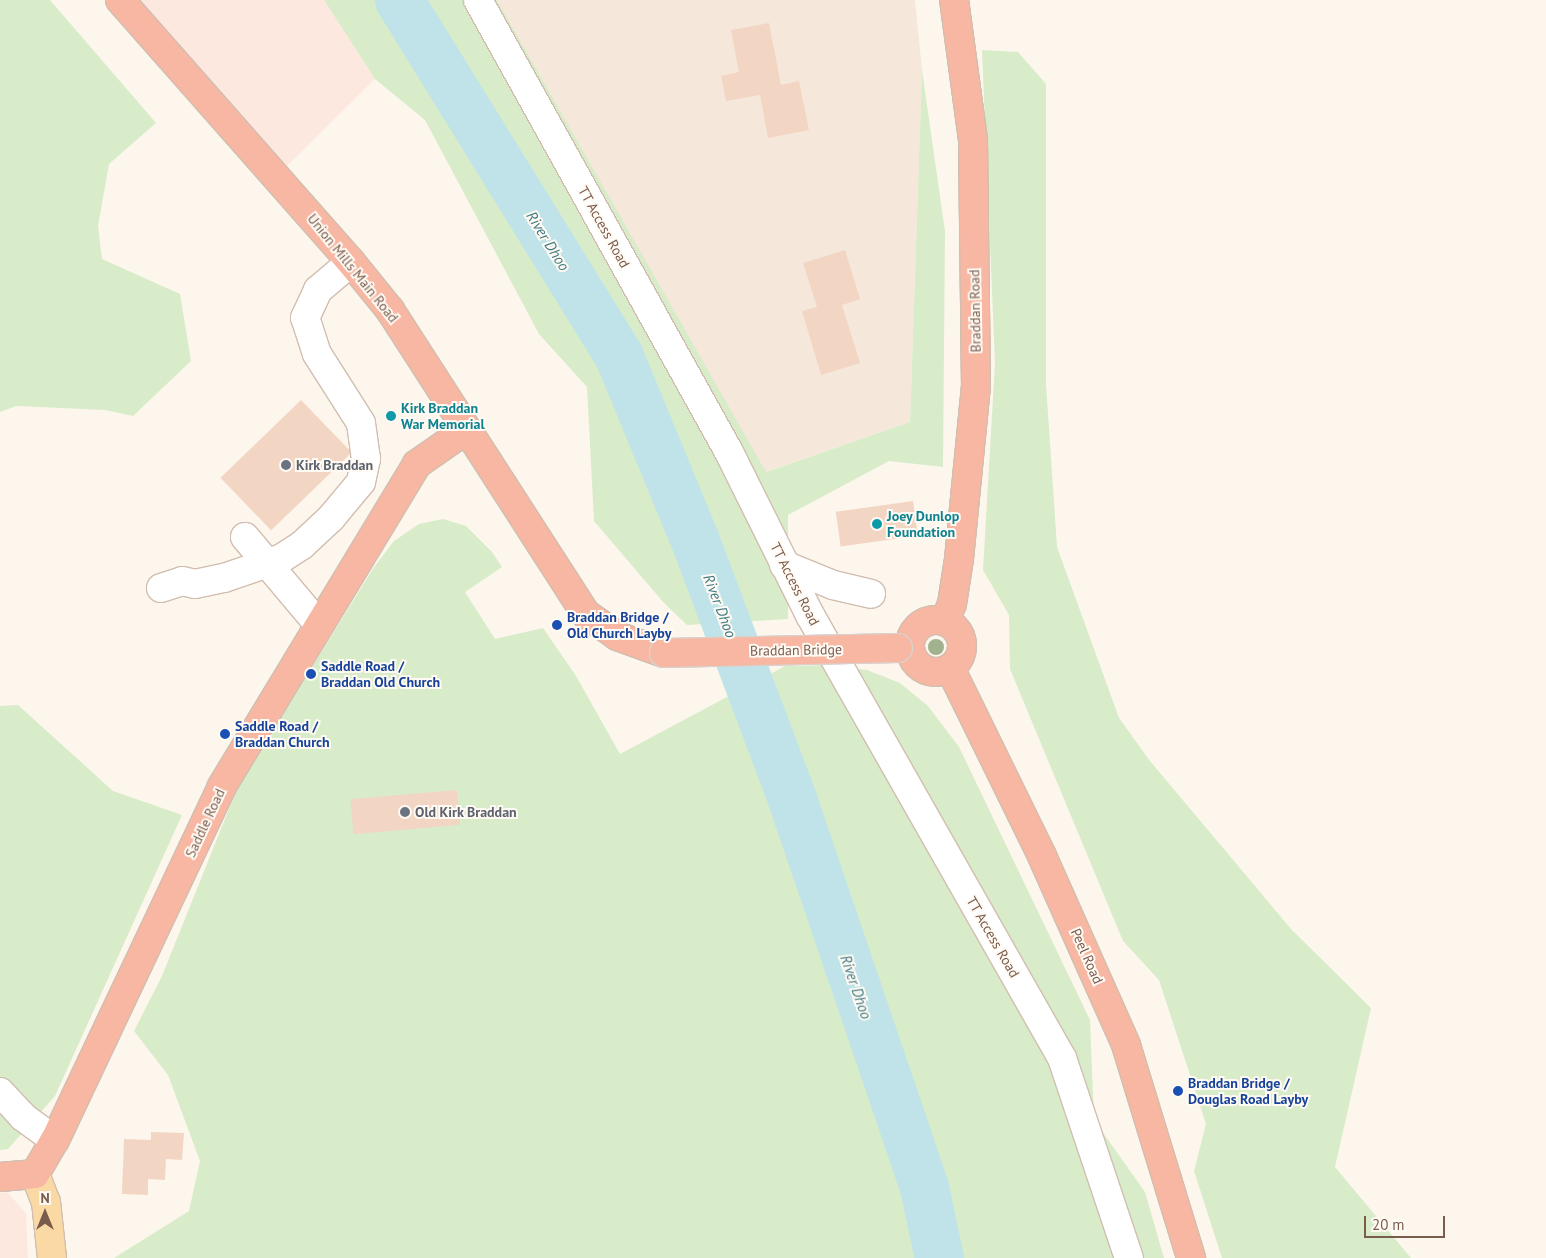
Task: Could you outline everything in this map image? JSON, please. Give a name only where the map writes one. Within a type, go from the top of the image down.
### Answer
[{"type":"highway","name":"Union Mills Main Road","points":[[120,0],[352,262],[390,310],[586,614],[617,636],[664,653]]},
{"type":"highway","name":"Braddan Road","points":[[945,621],[959,559],[976,388],[973,140],[954,0]]},
{"type":"highway","name":"Saddle Road","points":[[35,1174],[55,1140],[222,786],[417,464],[466,430]]},
{"type":"highway","points":[[932,619],[945,621],[955,627],[961,637],[962,649],[950,668],[937,672],[924,670],[903,648],[920,624],[932,619]]},
{"type":"highway","name":"Braddan Bridge","points":[[664,653],[903,648]]},
{"type":"highway","name":"Peel Road","points":[[950,668],[1042,856],[1126,1045],[1190,1258]]},
{"type":"highway","points":[[0,1177],[35,1174]]},
{"type":"main road","points":[[35,1174],[49,1215],[52,1258]]},
{"type":"lane","name":"TT Access Road","points":[[478,0],[729,452],[784,565],[1062,1058],[1129,1258]]},
{"type":"lane","points":[[161,588],[182,581],[196,584],[224,578],[269,564],[302,546],[352,496],[361,482],[366,459],[361,423],[317,354],[305,318],[318,290],[352,262]]},
{"type":"lane","points":[[245,537],[319,625]]},
{"type":"lane","points":[[784,565],[833,585],[871,594]]},
{"type":"lane","points":[[0,1092],[23,1117],[55,1140]]},
{"type":"shaded area","points":[[133,0],[324,0],[375,79],[280,173]]},
{"type":"shaded area","points":[[497,0],[915,0],[922,70],[910,422],[765,472]]},
{"type":"shaded area","points":[[7,1192],[26,1213],[28,1258],[0,1258],[0,1193]]},
{"type":"green space","points":[[0,0],[50,0],[156,123],[109,164],[98,226],[102,259],[180,294],[191,361],[133,416],[105,410],[16,406],[0,412]]},
{"type":"green space","points":[[324,0],[497,0],[766,472],[910,422],[922,70],[945,231],[943,467],[889,461],[788,515],[788,619],[687,625],[664,603],[594,521],[587,387],[539,334],[425,120],[375,79]]},
{"type":"green space","points":[[982,50],[1018,52],[1046,84],[1046,384],[1057,547],[1119,718],[1150,761],[1291,929],[1371,1008],[1335,1167],[1411,1258],[1222,1258],[1194,1171],[1206,1124],[1159,980],[1123,941],[1010,669],[1009,615],[983,570],[995,363]]},
{"type":"green space","points":[[443,519],[466,526],[492,552],[502,567],[465,592],[495,639],[543,628],[576,676],[620,754],[785,666],[829,665],[867,670],[900,683],[928,706],[959,747],[1090,1020],[1094,1120],[1145,1192],[1164,1258],[114,1258],[189,1211],[200,1161],[168,1075],[134,1031],[162,976],[237,789],[374,567],[394,541],[419,524]]},
{"type":"green space","points":[[18,705],[113,791],[182,815],[55,1096],[8,1149],[0,1150],[0,706]]},
{"type":"building","points":[[769,23],[781,85],[799,81],[809,130],[768,138],[760,95],[726,101],[721,76],[739,72],[731,30]]},
{"type":"building","points":[[845,250],[860,299],[842,305],[860,363],[821,375],[802,311],[817,307],[803,263]]},
{"type":"building","name":"Kirk Braddan","points":[[301,400],[352,453],[271,530],[220,478]]},
{"type":"building","name":"Joey Dunlop Foundation","points":[[913,501],[918,536],[841,547],[836,512]]},
{"type":"building","name":"Old Kirk Braddan","points":[[457,790],[460,825],[353,834],[350,799]]},
{"type":"building","points":[[151,1132],[184,1133],[182,1160],[166,1159],[165,1180],[148,1179],[148,1195],[122,1194],[124,1139],[151,1140]]},
{"type":"waterway","name":"River Dhoo","points":[[399,0],[618,354],[694,538],[793,802],[924,1187],[939,1258]]},
{"type":"place","name":"Kirk Braddan War Memorial","points":[[391,416]]},
{"type":"place","name":"Kirk Braddan","points":[[286,465]]},
{"type":"place","name":"Joey Dunlop Foundation","points":[[877,524]]},
{"type":"place","name":"Braddan Bridge / Old Church Layby","points":[[557,625]]},
{"type":"place","name":"Saddle Road / Braddan Old Church","points":[[311,674]]},
{"type":"place","name":"Saddle Road / Braddan Church","points":[[225,734]]},
{"type":"place","name":"Old Kirk Braddan","points":[[405,812]]},
{"type":"place","name":"Braddan Bridge / Douglas Road Layby","points":[[1178,1091]]}]
